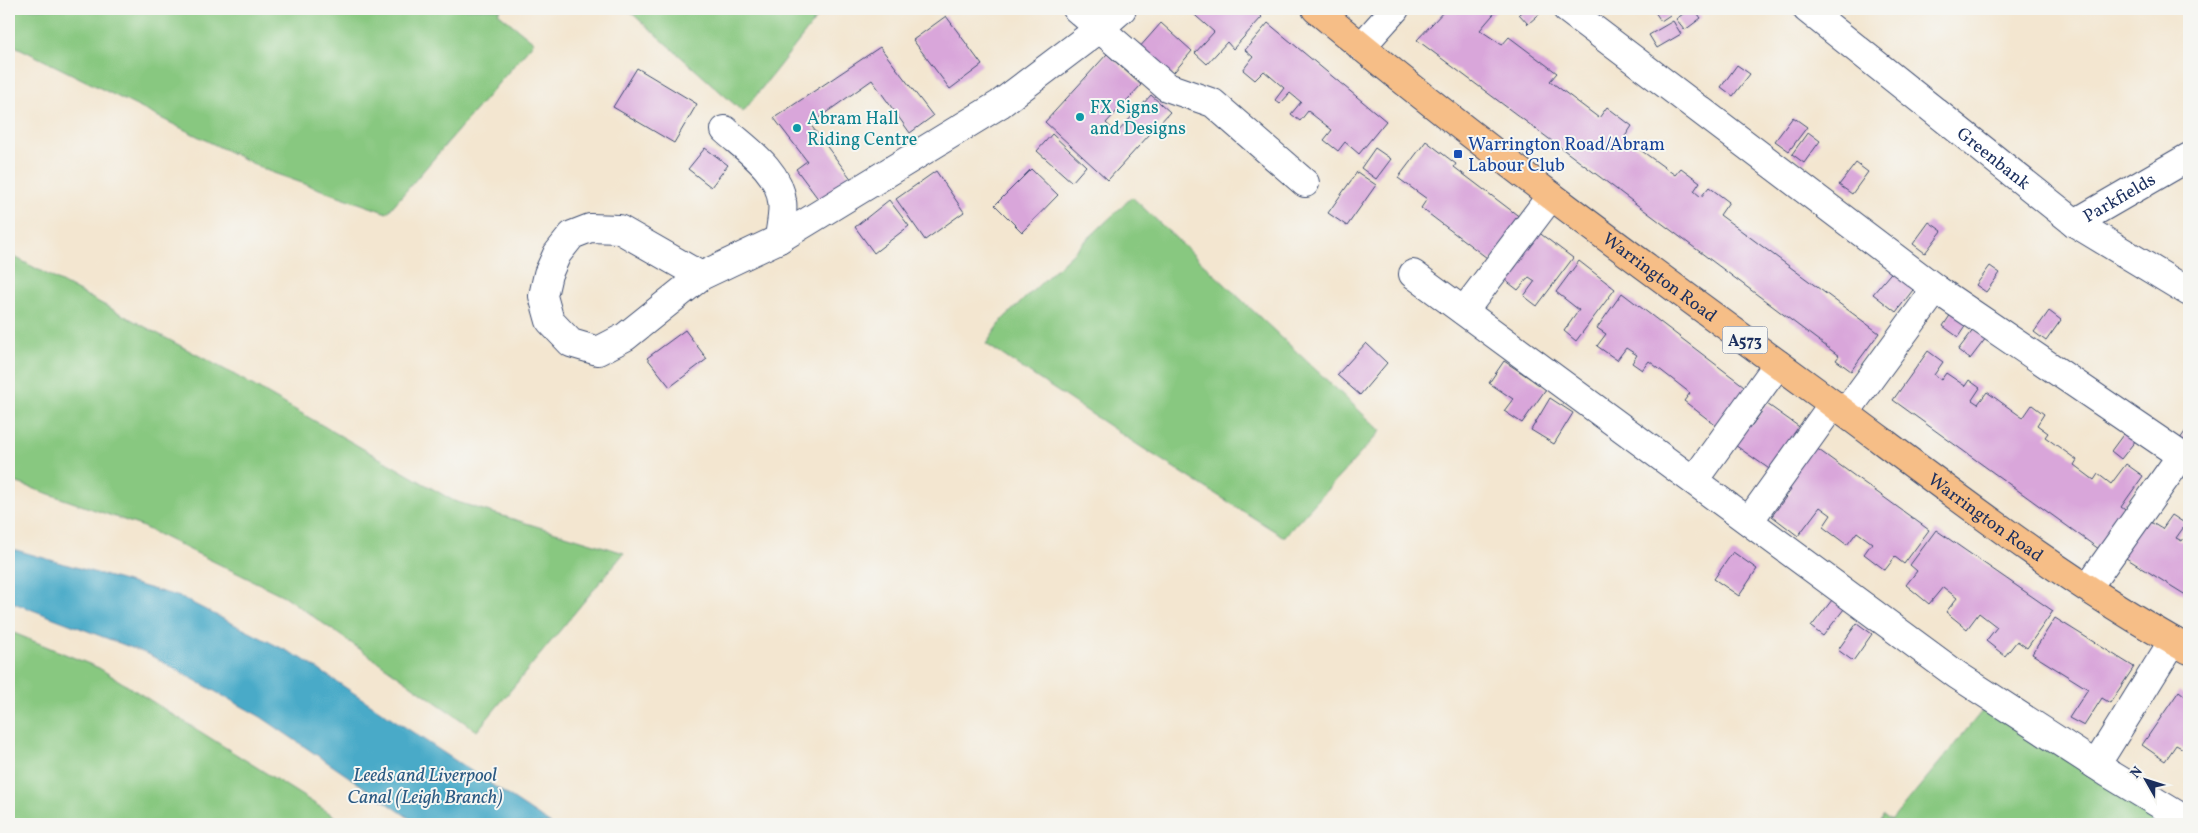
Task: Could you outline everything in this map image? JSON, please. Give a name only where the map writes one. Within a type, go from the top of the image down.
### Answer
[{"type":"main road","name":"Warrington Road","points":[[1316,9],[1361,47],[1551,196],[1839,409],[2054,566],[2181,645]]},
{"type":"street","points":[[1077,9],[1167,87],[1213,104],[1305,183]]},
{"type":"street","points":[[701,276],[618,229],[590,228],[572,235],[557,254],[548,274],[543,296],[550,321],[571,343],[598,351],[624,337],[701,276],[779,239],[1000,104],[1099,29],[1122,9]]},
{"type":"street","points":[[1361,47],[1395,9]]},
{"type":"street","points":[[1567,9],[1936,289],[2185,458],[2088,587]]},
{"type":"street","name":"Greenbank","points":[[1807,9],[2075,223],[2189,292]]},
{"type":"street","points":[[725,130],[753,154],[774,176],[782,200],[779,239]]},
{"type":"street","name":"Parkfields","points":[[2075,223],[2189,157]]},
{"type":"street","points":[[1464,311],[1551,196]]},
{"type":"street","points":[[1413,274],[1957,675],[2096,765],[2189,822]]},
{"type":"street","points":[[1749,521],[1936,289]]},
{"type":"street","points":[[1694,480],[1778,364]]},
{"type":"street","points":[[2096,765],[2181,645]]},
{"type":"green space","points":[[9,9],[501,9],[498,13],[534,42],[387,213],[268,171],[9,43]]},
{"type":"green space","points":[[627,9],[824,9],[743,112]]},
{"type":"green space","points":[[1132,197],[1381,431],[1284,537],[1141,447],[986,344],[1004,318]]},
{"type":"green space","points":[[9,254],[233,374],[454,501],[624,553],[477,731],[284,596],[141,526],[9,480]]},
{"type":"green space","points":[[9,631],[99,668],[347,824],[9,824]]},
{"type":"green space","points":[[1988,704],[2177,824],[1880,824],[1883,815],[1891,821]]},
{"type":"water","name":"Leeds and Liverpool Canal (Leigh Branch)","points":[[9,548],[180,597],[301,658],[551,824],[418,824],[261,717],[148,654],[9,601]]},
{"type":"building","points":[[1188,9],[1254,9],[1262,17],[1233,49],[1227,42],[1207,64],[1195,53],[1214,32]]},
{"type":"building","points":[[1446,9],[1452,9],[1457,13],[1461,9],[1498,9],[1480,30],[1502,45],[1509,37],[1557,73],[1550,81],[1599,118],[1607,107],[1632,126],[1624,138],[1675,175],[1681,168],[1700,182],[1694,191],[1701,197],[1709,187],[1729,202],[1720,215],[1879,333],[1851,371],[1836,360],[1839,356],[1417,40]]},
{"type":"building","points":[[1525,9],[1545,9],[1528,24],[1519,14]]},
{"type":"building","points":[[1653,9],[1671,9],[1673,13],[1661,21]]},
{"type":"building","points":[[1690,9],[1694,9],[1701,18],[1685,30],[1676,19]]},
{"type":"building","points":[[946,16],[982,65],[950,89],[913,40]]},
{"type":"building","points":[[1673,21],[1681,34],[1657,48],[1649,35]]},
{"type":"building","points":[[1161,23],[1192,51],[1169,78],[1138,49]]},
{"type":"building","points":[[1268,23],[1386,121],[1359,154],[1345,142],[1338,151],[1324,140],[1332,130],[1308,111],[1300,121],[1291,114],[1301,102],[1290,93],[1280,104],[1275,100],[1284,88],[1264,71],[1255,80],[1243,70],[1253,57],[1245,50]]},
{"type":"building","name":"Abram Hall Riding Centre","points":[[880,47],[933,116],[910,133],[872,80],[810,124],[852,180],[822,204],[796,169],[807,161],[774,118]]},
{"type":"building","name":"FX Signs and Designs","points":[[1107,54],[1141,85],[1106,123],[1117,133],[1151,95],[1170,112],[1108,180],[1045,122]]},
{"type":"building","points":[[1737,65],[1750,74],[1733,96],[1721,87]]},
{"type":"building","points":[[637,68],[697,104],[674,143],[613,107]]},
{"type":"building","points":[[1793,117],[1807,127],[1789,151],[1775,141]]},
{"type":"building","points":[[1808,132],[1820,141],[1804,163],[1792,154]]},
{"type":"building","points":[[1052,134],[1086,166],[1072,182],[1037,151]]},
{"type":"building","points":[[1426,141],[1456,164],[1454,167],[1525,221],[1491,261],[1421,208],[1427,199],[1398,178]]},
{"type":"building","points":[[705,148],[728,165],[711,187],[688,169]]},
{"type":"building","points":[[1375,148],[1391,159],[1376,179],[1361,168]]},
{"type":"building","points":[[1856,163],[1868,172],[1852,194],[1839,185]]},
{"type":"building","points":[[1031,169],[1058,195],[1022,232],[995,205]]},
{"type":"building","points":[[936,171],[964,212],[925,240],[896,199]]},
{"type":"building","points":[[1357,172],[1376,185],[1347,226],[1328,213]]},
{"type":"building","points":[[889,200],[909,226],[874,253],[855,227]]},
{"type":"building","points":[[1929,222],[1942,231],[1925,253],[1913,244]]},
{"type":"building","points":[[1534,229],[1573,258],[1537,306],[1524,296],[1535,281],[1529,277],[1518,290],[1505,280],[1516,266],[1509,261]]},
{"type":"building","points":[[1579,261],[1615,289],[1576,341],[1564,331],[1579,310],[1556,292]]},
{"type":"building","points":[[1990,266],[2000,273],[1986,292],[1976,285]]},
{"type":"building","points":[[1895,268],[1916,286],[1896,312],[1873,294]]},
{"type":"building","points":[[1622,293],[1748,389],[1718,427],[1684,401],[1690,393],[1649,361],[1642,370],[1632,363],[1637,355],[1626,348],[1617,360],[1597,346],[1606,334],[1597,328]]},
{"type":"building","points":[[1955,308],[1970,319],[1958,337],[1943,326]]},
{"type":"building","points":[[2049,311],[2061,320],[2046,341],[2034,332]]},
{"type":"building","points":[[1974,329],[1986,338],[1970,359],[1958,350]]},
{"type":"building","points":[[685,330],[707,359],[670,387],[647,358]]},
{"type":"building","points":[[1366,343],[1387,363],[1360,395],[1337,375]]},
{"type":"building","points":[[1928,351],[1943,362],[1934,375],[1941,380],[1946,373],[1965,386],[1969,380],[1980,388],[1972,400],[1978,404],[1987,392],[2023,418],[2032,405],[2044,414],[2037,425],[2048,433],[2045,437],[2077,460],[2074,465],[2094,480],[2098,474],[2111,484],[2126,464],[2143,476],[2121,507],[2131,514],[2103,552],[1893,400]]},
{"type":"building","points":[[1504,361],[1546,389],[1522,423],[1504,411],[1513,399],[1489,383]]},
{"type":"building","points":[[1550,398],[1573,413],[1554,444],[1531,430]]},
{"type":"building","points":[[1767,404],[1805,431],[1775,473],[1732,443],[1747,422],[1752,425]]},
{"type":"building","points":[[2189,426],[2189,445],[2180,439]]},
{"type":"building","points":[[2125,432],[2136,440],[2121,459],[2111,451]]},
{"type":"building","points":[[1812,445],[1929,530],[1904,564],[1895,557],[1885,570],[1864,554],[1872,543],[1857,532],[1847,545],[1823,527],[1831,515],[1820,507],[1798,536],[1772,516],[1791,490],[1784,484]]},
{"type":"building","points":[[2172,515],[2186,524],[2176,538],[2182,541],[2189,531],[2189,597],[2121,555],[2144,518],[2162,529]]},
{"type":"building","points":[[1936,530],[2053,611],[2027,648],[2017,641],[2005,656],[1986,641],[1997,627],[1979,613],[1967,629],[1946,612],[1957,598],[1943,587],[1929,604],[1906,585],[1917,571],[1910,565]]},
{"type":"building","points":[[1733,552],[1757,569],[1739,596],[1714,579]]},
{"type":"building","points":[[1832,600],[1844,609],[1823,636],[1811,627]]},
{"type":"building","points":[[2055,618],[2134,667],[2110,703],[2102,698],[2084,726],[2069,718],[2088,689],[2032,654]]},
{"type":"building","points":[[1857,623],[1872,634],[1853,661],[1838,650]]},
{"type":"building","points":[[2179,691],[2189,699],[2189,752],[2176,745],[2165,761],[2142,745]]},
{"type":"place","name":"FX Signs and Designs","points":[[1080,117]]},
{"type":"place","name":"Abram Hall Riding Centre","points":[[797,128]]},
{"type":"place","name":"Warrington Road/Abram Labour Club","points":[[1458,154]]}]
